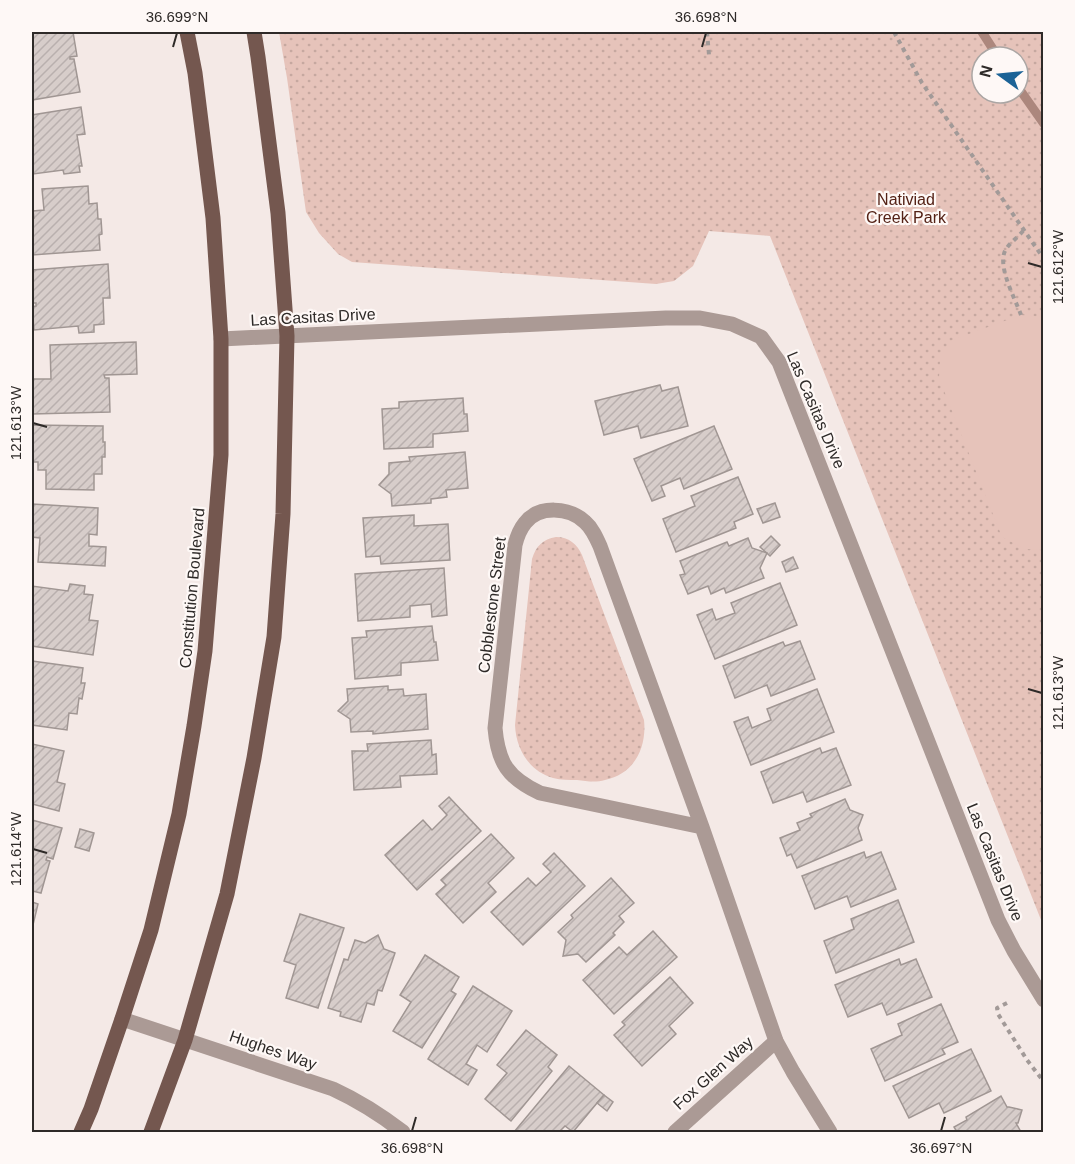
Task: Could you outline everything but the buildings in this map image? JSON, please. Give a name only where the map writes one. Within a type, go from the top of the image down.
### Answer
[{"type":"main road","name":"Constitution Boulevard","points":[[81,1132],[91,1109],[151,930],[179,814],[206,651],[221,455],[221,339],[213,218],[195,73],[187,32]]},
{"type":"main road","points":[[151,1132],[185,1040],[227,894],[254,758],[274,637],[284,514],[287,336],[278,213],[254,32]]},
{"type":"street","name":"Las Casitas Drive","points":[[221,339],[666,318],[700,318],[732,324],[761,338],[779,362],[998,920],[1044,1000]]},
{"type":"street","name":"Cobblestone Street","points":[[702,828],[540,794],[519,782],[508,771],[501,758],[496,744],[495,728],[515,545],[525,522],[535,515],[558,510],[572,514],[584,521],[600,546],[702,828],[776,1041],[830,1132]]},
{"type":"street","name":"Hughes Way","points":[[122,1019],[333,1089],[370,1108],[403,1132]]},
{"type":"street","name":"Fox Glen Way","points":[[675,1132],[776,1041]]},
{"type":"path","points":[[707,32],[709,55]]},
{"type":"path","points":[[894,32],[922,83],[1044,259]]},
{"type":"path","points":[[1021,315],[1002,266],[1006,249],[1023,231]]},
{"type":"path","points":[[1006,1003],[997,1008],[998,1014],[1044,1082]]},
{"type":"green space","name":"Nativiad Creek Park","points":[[279,32],[1043,32],[1043,925],[770,236],[709,231],[693,266],[674,281],[656,284],[352,262],[338,254],[319,233],[306,212]]},
{"type":"green space","points":[[1021,315],[1043,319],[1043,550],[1025,549],[1002,537],[939,378],[940,361],[950,341]]},
{"type":"green space","points":[[556,537],[572,542],[582,555],[644,720],[641,750],[631,766],[615,777],[601,781],[562,780],[545,775],[525,758],[516,734],[515,725],[532,559],[541,544],[547,539]]},
{"type":"waterway","points":[[982,32],[990,45]]},
{"type":"waterway","points":[[1030,104],[1044,124]]}]
